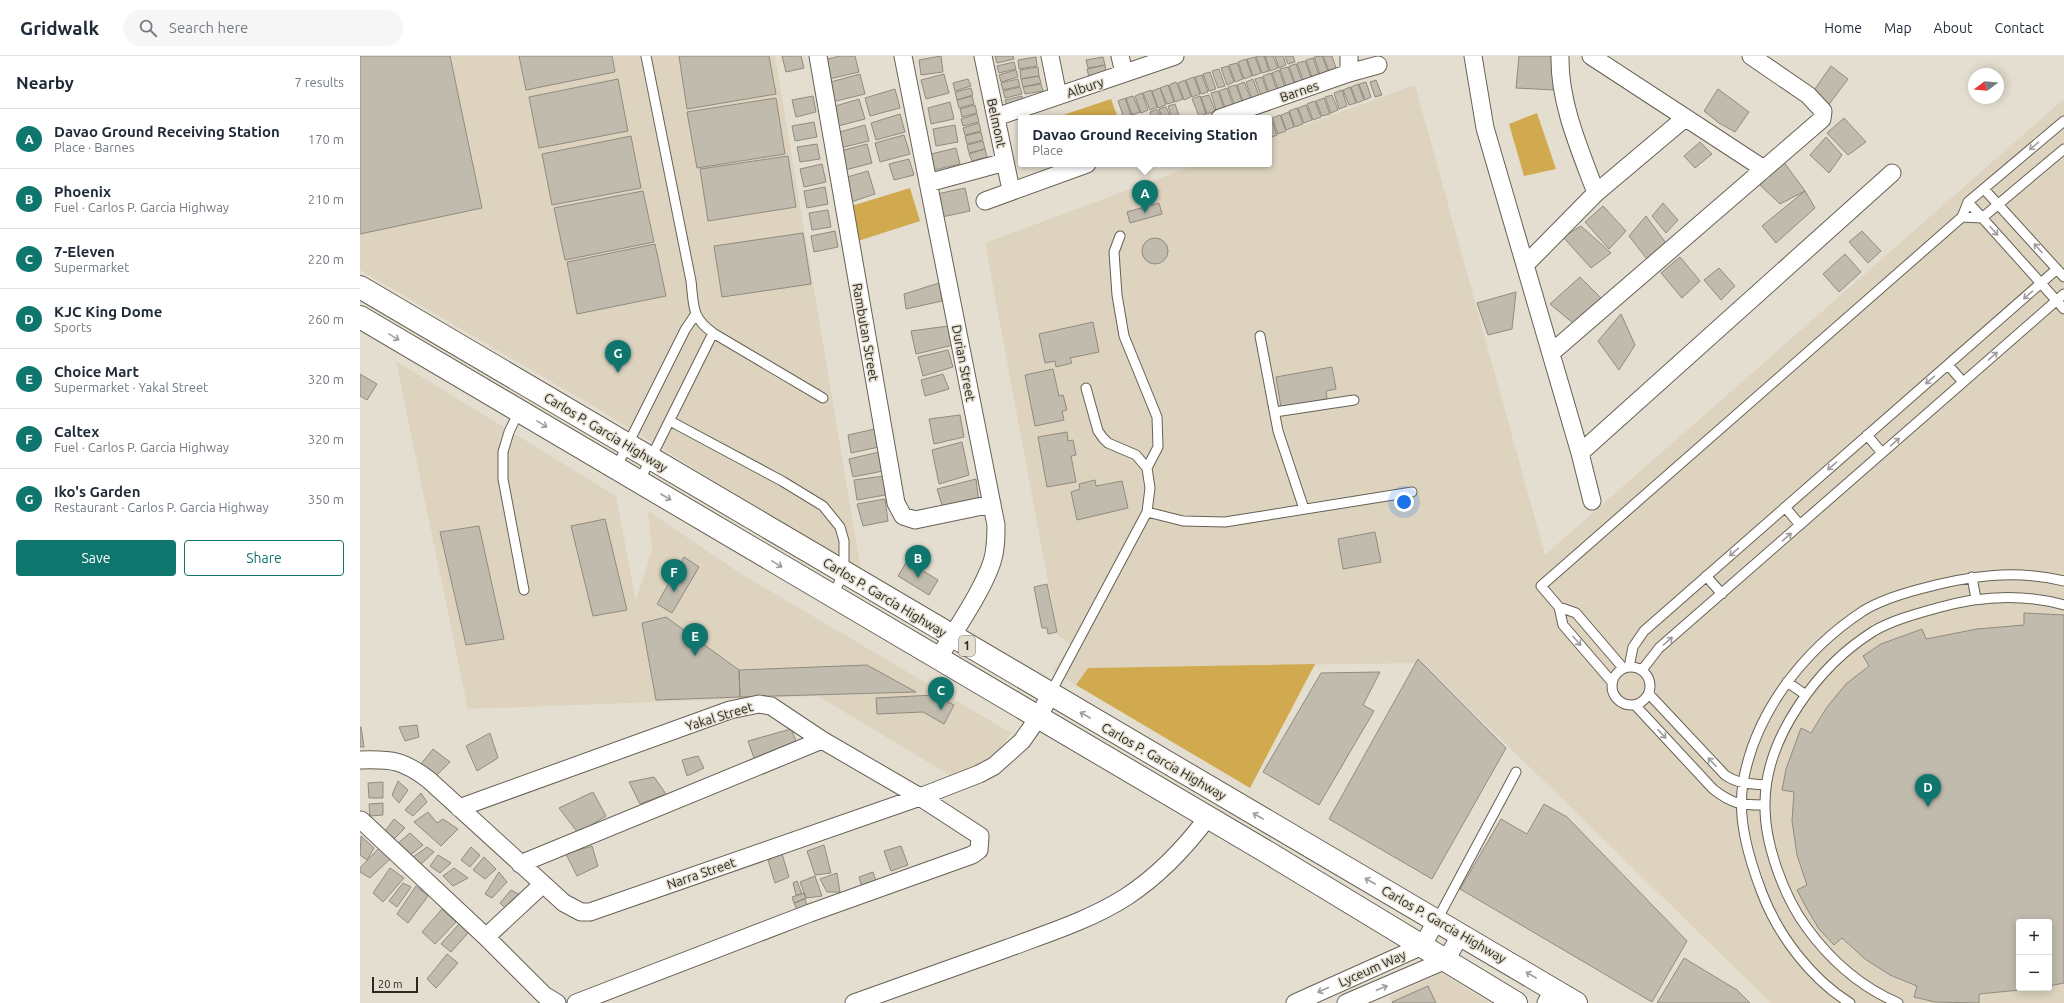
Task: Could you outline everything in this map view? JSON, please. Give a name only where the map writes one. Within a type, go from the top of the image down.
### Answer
[{"type":"highway","name":"Carlos P. Garcia Highway","points":[[360,287],[1050,695],[1461,934],[1550,996],[1576,1003]]},
{"type":"highway","name":"Carlos P. Garcia Highway","points":[[360,317],[1208,817],[1516,1003]]},
{"type":"highway","points":[[1272,855],[1285,832]]},
{"type":"street","name":"Rambutan Street","points":[[818,56],[896,503],[900,513],[908,519],[924,519],[992,504]]},
{"type":"street","name":"Durian Street","points":[[903,56],[996,525],[996,544],[992,562],[985,578],[938,659]]},
{"type":"street","name":"Belmont","points":[[983,56],[1011,190]]},
{"type":"street","points":[[1050,56],[1058,96]]},
{"type":"street","points":[[1120,56],[1124,74]]},
{"type":"street","name":"Albury","points":[[996,117],[1175,56]]},
{"type":"street","points":[[1349,56],[1349,73]]},
{"type":"street","points":[[1473,56],[1485,128],[1580,453],[1592,501]]},
{"type":"street","points":[[1560,56],[1562,81],[1570,122],[1596,193]]},
{"type":"street","points":[[1591,56],[1764,169]]},
{"type":"street","points":[[1551,353],[1822,119],[1824,115],[1820,107],[1808,94],[1751,56]]},
{"type":"street","name":"Barnes","points":[[1229,115],[1349,73],[1378,65]]},
{"type":"street","points":[[1525,265],[1596,193],[1685,118]]},
{"type":"street","points":[[928,183],[1005,162]]},
{"type":"street","points":[[985,201],[1011,190],[1078,167]]},
{"type":"street","points":[[1580,453],[1892,173]]},
{"type":"street","name":"Narra Street","points":[[360,760],[398,761],[412,767],[571,908],[581,912],[590,912],[920,797],[979,774],[994,766],[1022,741],[1038,718],[1050,695]]},
{"type":"street","name":"Yakal Street","points":[[459,808],[744,706],[759,704],[771,706],[822,740],[920,797],[980,836],[979,850],[972,855],[824,907],[576,1003]]},
{"type":"street","points":[[520,864],[822,740]]},
{"type":"street","points":[[360,817],[486,937],[544,995],[557,1003]]},
{"type":"street","points":[[854,1003],[1052,932],[1096,914],[1126,897],[1159,872],[1189,842],[1208,817]]},
{"type":"street","points":[[486,937],[543,884]]},
{"type":"street","name":"Lyceum Way","points":[[1295,1003],[1422,946],[1437,920]]},
{"type":"street","points":[[1446,960],[1461,934]]},
{"type":"street","name":"Lyceum Way","points":[[1351,1001],[1446,960]]},
{"type":"street","points":[[1345,980],[1351,1001]]},
{"type":"lane","points":[[646,56],[691,281],[695,315],[700,324],[713,333],[823,398]]},
{"type":"lane","points":[[1612,682],[1563,624],[1559,607],[1541,586],[1962,217],[1968,202],[2063,124]]},
{"type":"lane","points":[[1962,217],[1982,218],[2064,149]]},
{"type":"lane","points":[[1984,189],[2064,277]]},
{"type":"lane","points":[[1968,202],[2064,309]]},
{"type":"lane","points":[[1120,236],[1114,252],[1117,295],[1124,336],[1157,416],[1158,447],[1147,468]]},
{"type":"lane","points":[[1626,668],[1633,646],[1644,631],[2057,269]]},
{"type":"lane","points":[[1642,670],[1659,648],[2064,294]]},
{"type":"lane","points":[[616,468],[685,330],[695,315]]},
{"type":"lane","points":[[640,482],[713,333]]},
{"type":"lane","points":[[1260,336],[1278,431],[1304,508]]},
{"type":"lane","points":[[1948,365],[1963,382]]},
{"type":"lane","points":[[1050,695],[1147,512],[1150,488],[1147,468],[1136,455],[1108,443],[1098,431],[1086,388]]},
{"type":"lane","points":[[1275,412],[1354,400]]},
{"type":"lane","points":[[519,411],[509,432],[503,452],[503,478],[524,590]]},
{"type":"lane","points":[[670,421],[782,481],[822,506],[840,527],[844,541],[844,573],[832,596]]},
{"type":"lane","points":[[1867,435],[1882,453]]},
{"type":"lane","points":[[1147,512],[1183,521],[1225,522],[1304,508],[1412,492]]},
{"type":"lane","points":[[1785,507],[1800,525]]},
{"type":"lane","points":[[1850,1003],[1841,998],[1800,957],[1780,929],[1768,908],[1754,872],[1744,827],[1742,805],[1743,784],[1758,735],[1769,711],[1786,682],[1821,644],[1864,611],[1888,599],[1972,577],[1999,574],[2025,574],[2064,581]]},
{"type":"lane","points":[[1706,576],[1722,594]]},
{"type":"lane","points":[[1972,577],[1976,599]]},
{"type":"lane","points":[[1898,1003],[1881,1000],[1830,956],[1800,918],[1789,899],[1777,867],[1767,826],[1764,805],[1766,785],[1779,743],[1806,695],[1838,660],[1875,631],[1896,621],[1920,613],[1976,599],[2001,596],[2026,597],[2064,605]]},
{"type":"lane","points":[[1559,607],[1576,613],[1626,668]]},
{"type":"lane","points":[[1626,668],[1642,670],[1650,681],[1649,694],[1641,703],[1628,705],[1615,697],[1612,690],[1612,682],[1618,671],[1626,668]]},
{"type":"lane","points":[[1786,682],[1806,695]]},
{"type":"lane","points":[[1649,694],[1717,768],[1733,781],[1743,784],[1766,785]]},
{"type":"lane","points":[[1635,705],[1713,789],[1723,797],[1742,805],[1764,805]]},
{"type":"lane","points":[[1437,920],[1516,772]]},
{"type":"shaded area","points":[[360,56],[775,56],[861,571],[593,406],[360,270]]},
{"type":"shaded area","points":[[1415,85],[1545,555],[2064,99],[2064,1003],[1771,1003],[1423,663],[1088,668],[1076,685],[1053,671],[1071,645],[1058,635],[985,243],[1190,167],[1272,167],[1272,137]]},
{"type":"shaded area","points":[[1111,99],[1117,115],[1063,115]]},
{"type":"shaded area","points":[[1537,113],[1556,169],[1524,176],[1509,124]]},
{"type":"shaded area","points":[[910,188],[920,221],[858,241],[848,207]]},
{"type":"shaded area","points":[[396,361],[616,496],[636,601],[652,550],[648,511],[741,574],[1011,733],[997,753],[983,764],[951,776],[818,696],[468,709]]},
{"type":"shaded area","points":[[1315,664],[1250,788],[1076,685],[1088,668]]},
{"type":"shaded area","points":[[1441,973],[1490,1003],[1392,1003],[1389,997]]},
{"type":"building","points":[[360,56],[450,56],[482,208],[360,234]]},
{"type":"building","points":[[519,56],[612,56],[615,72],[526,90]]},
{"type":"building","points":[[679,56],[769,56],[776,94],[687,109]]},
{"type":"building","points":[[782,56],[801,56],[804,68],[786,72]]},
{"type":"building","points":[[840,56],[855,56],[859,72],[829,79],[824,60]]},
{"type":"building","points":[[941,56],[943,72],[921,75],[919,60]]},
{"type":"building","points":[[995,56],[1013,56],[1014,59],[997,63]]},
{"type":"building","points":[[1256,56],[1264,56],[1269,71],[1262,73]]},
{"type":"building","points":[[1265,56],[1273,56],[1278,68],[1270,71]]},
{"type":"building","points":[[1275,56],[1283,56],[1286,65],[1279,68]]},
{"type":"building","points":[[1285,56],[1293,56],[1295,62],[1288,64]]},
{"type":"building","points":[[1322,56],[1328,71],[1320,74],[1314,57]]},
{"type":"building","points":[[1323,56],[1332,56],[1336,68],[1329,71]]},
{"type":"building","points":[[1519,56],[1553,56],[1555,90],[1516,88]]},
{"type":"building","points":[[1036,57],[1037,66],[1019,69],[1018,60]]},
{"type":"building","points":[[1103,57],[1105,65],[1088,68],[1086,60]]},
{"type":"building","points":[[1255,57],[1261,73],[1253,76],[1247,59]]},
{"type":"building","points":[[1313,58],[1319,75],[1312,77],[1306,60]]},
{"type":"building","points":[[1246,59],[1252,76],[1244,79],[1238,62]]},
{"type":"building","points":[[1305,61],[1311,77],[1303,80],[1297,63]]},
{"type":"building","points":[[1014,62],[1016,69],[999,73],[997,66]]},
{"type":"building","points":[[1237,63],[1243,79],[1235,82],[1229,65]]},
{"type":"building","points":[[1296,64],[1302,81],[1295,83],[1289,66]]},
{"type":"building","points":[[1105,65],[1106,73],[1089,77],[1087,69]]},
{"type":"building","points":[[1228,66],[1234,82],[1227,85],[1221,68]]},
{"type":"building","points":[[1831,66],[1848,79],[1827,107],[1812,93]]},
{"type":"building","points":[[1038,67],[1039,76],[1021,79],[1020,70]]},
{"type":"building","points":[[1288,67],[1294,83],[1286,86],[1280,69]]},
{"type":"building","points":[[1219,69],[1225,86],[1218,88],[1212,71]]},
{"type":"building","points":[[1016,70],[1018,77],[1001,82],[999,75]]},
{"type":"building","points":[[1279,70],[1285,87],[1278,89],[1272,73]]},
{"type":"building","points":[[1210,72],[1216,89],[1209,91],[1203,74]]},
{"type":"building","points":[[1271,73],[1277,90],[1269,93],[1263,76]]},
{"type":"building","points":[[860,74],[865,94],[832,102],[827,83]]},
{"type":"building","points":[[944,74],[949,93],[926,99],[921,80]]},
{"type":"building","points":[[1202,75],[1208,92],[1201,94],[1195,77]]},
{"type":"building","points":[[1039,76],[1041,83],[1023,87],[1021,79]]},
{"type":"building","points":[[1194,77],[1200,94],[1192,97],[1186,80]]},
{"type":"building","points":[[1262,77],[1268,94],[1261,96],[1255,79]]},
{"type":"building","points":[[618,79],[628,131],[539,148],[529,97]]},
{"type":"building","points":[[968,79],[971,86],[955,91],[953,83]]},
{"type":"building","points":[[1018,79],[1020,86],[1003,90],[1001,83]]},
{"type":"building","points":[[1253,79],[1259,96],[1252,99],[1246,82]]},
{"type":"building","points":[[1185,80],[1191,97],[1184,100],[1178,83]]},
{"type":"building","points":[[1376,80],[1382,95],[1375,97],[1370,82]]},
{"type":"building","points":[[1176,82],[1183,99],[1175,102],[1169,85]]},
{"type":"building","points":[[1244,82],[1251,99],[1243,102],[1237,85]]},
{"type":"building","points":[[1366,82],[1371,97],[1365,100],[1359,84]]},
{"type":"building","points":[[1041,84],[1043,91],[1025,94],[1023,87]]},
{"type":"building","points":[[1358,84],[1364,100],[1357,103],[1351,87]]},
{"type":"building","points":[[1168,85],[1174,102],[1167,104],[1160,88]]},
{"type":"building","points":[[1236,85],[1242,101],[1234,104],[1228,87]]},
{"type":"building","points":[[1020,87],[1022,94],[1005,98],[1003,91]]},
{"type":"building","points":[[1350,87],[1356,103],[1349,105],[1343,90]]},
{"type":"building","points":[[971,88],[973,95],[957,100],[955,92]]},
{"type":"building","points":[[1160,88],[1166,105],[1158,108],[1152,91]]},
{"type":"building","points":[[1227,88],[1233,105],[1225,108],[1219,91]]},
{"type":"building","points":[[895,89],[900,108],[870,116],[865,98]]},
{"type":"building","points":[[1718,89],[1749,112],[1735,132],[1719,123],[1704,111]]},
{"type":"building","points":[[1151,90],[1157,107],[1150,110],[1143,93]]},
{"type":"building","points":[[1342,90],[1347,106],[1339,109],[1334,93]]},
{"type":"building","points":[[1218,91],[1224,108],[1216,110],[1211,93]]},
{"type":"building","points":[[1142,93],[1148,110],[1141,113],[1135,96]]},
{"type":"building","points":[[1209,95],[1215,111],[1207,114],[1201,97]]},
{"type":"building","points":[[1332,95],[1338,110],[1331,113],[1325,97]]},
{"type":"building","points":[[813,96],[816,112],[796,117],[792,100]]},
{"type":"building","points":[[972,96],[974,104],[959,108],[957,100]]},
{"type":"building","points":[[1022,96],[1023,102],[1007,107],[1005,100]]},
{"type":"building","points":[[1133,96],[1140,112],[1132,115],[1126,98]]},
{"type":"building","points":[[1200,96],[1206,114],[1199,115],[1192,99]]},
{"type":"building","points":[[776,98],[785,154],[697,168],[687,112]]},
{"type":"building","points":[[1125,98],[1131,115],[1123,115],[1118,101]]},
{"type":"building","points":[[1324,98],[1330,114],[1322,116],[1316,101]]},
{"type":"building","points":[[859,99],[865,119],[838,126],[832,107]]},
{"type":"building","points":[[1315,101],[1321,117],[1313,120],[1307,104]]},
{"type":"building","points":[[950,102],[954,119],[931,124],[928,108]]},
{"type":"building","points":[[1175,104],[1179,115],[1171,115],[1168,106]]},
{"type":"building","points":[[975,105],[977,113],[962,117],[960,109]]},
{"type":"building","points":[[1306,105],[1312,120],[1304,123],[1298,108]]},
{"type":"building","points":[[1166,107],[1170,115],[1161,115],[1159,109]]},
{"type":"building","points":[[1297,108],[1303,124],[1295,127],[1289,111]]},
{"type":"building","points":[[1157,109],[1160,115],[1151,115],[1150,112]]},
{"type":"building","points":[[1289,112],[1294,127],[1286,130],[1281,115]]},
{"type":"building","points":[[900,114],[905,132],[876,140],[871,123]]},
{"type":"building","points":[[977,114],[979,122],[963,126],[961,119]]},
{"type":"building","points":[[1280,115],[1286,131],[1278,134],[1272,118]]},
{"type":"building","points":[[1844,118],[1866,142],[1848,155],[1827,133]]},
{"type":"building","points":[[814,122],[817,137],[795,141],[792,126]]},
{"type":"building","points":[[1272,122],[1277,135],[1272,137]]},
{"type":"building","points":[[979,123],[981,131],[965,135],[963,128]]},
{"type":"building","points":[[865,125],[869,141],[840,148],[836,133]]},
{"type":"building","points":[[955,125],[958,142],[936,146],[933,129]]},
{"type":"building","points":[[981,132],[983,140],[967,144],[965,136]]},
{"type":"building","points":[[904,135],[910,154],[880,162],[875,143]]},
{"type":"building","points":[[631,136],[641,188],[552,205],[542,154]]},
{"type":"building","points":[[1826,137],[1842,155],[1829,173],[1810,155]]},
{"type":"building","points":[[983,141],[985,149],[969,153],[967,145]]},
{"type":"building","points":[[1700,142],[1712,154],[1695,168],[1684,156]]},
{"type":"building","points":[[817,144],[820,159],[800,162],[797,147]]},
{"type":"building","points":[[867,144],[872,163],[845,170],[840,151]]},
{"type":"building","points":[[956,148],[960,164],[934,170],[931,154]]},
{"type":"building","points":[[985,149],[987,157],[972,161],[969,154]]},
{"type":"building","points":[[788,156],[796,207],[708,221],[700,169]]},
{"type":"building","points":[[909,159],[914,175],[894,180],[889,164]]},
{"type":"building","points":[[1783,161],[1805,191],[1780,204],[1760,185]]},
{"type":"building","points":[[822,164],[826,182],[804,187],[800,169]]},
{"type":"building","points":[[868,171],[875,194],[851,202],[844,178]]},
{"type":"building","points":[[825,187],[828,204],[807,208],[804,191]]},
{"type":"building","points":[[965,188],[970,211],[942,217],[937,194]]},
{"type":"building","points":[[643,191],[654,242],[565,260],[554,208]]},
{"type":"building","points":[[1805,191],[1815,208],[1776,243],[1762,226]]},
{"type":"building","points":[[1159,203],[1162,214],[1130,223],[1127,212]]},
{"type":"building","points":[[1663,203],[1678,220],[1666,233],[1652,216]]},
{"type":"building","points":[[1603,206],[1626,231],[1609,249],[1585,222]]},
{"type":"building","points":[[828,210],[831,227],[812,230],[809,213]]},
{"type":"building","points":[[1646,216],[1668,246],[1647,259],[1629,236]]},
{"type":"building","points":[[1581,226],[1611,253],[1591,268],[1563,237]]},
{"type":"building","points":[[835,231],[838,247],[814,252],[811,236]]},
{"type":"building","points":[[1862,231],[1881,251],[1868,263],[1849,242]]},
{"type":"building","points":[[803,233],[811,284],[722,297],[714,246]]},
{"type":"building","points":[[1155,238],[1164,242],[1168,251],[1164,260],[1155,264],[1146,260],[1142,251],[1146,242]]},
{"type":"building","points":[[655,244],[666,296],[577,314],[567,262]]},
{"type":"building","points":[[1845,254],[1861,272],[1839,292],[1823,274]]},
{"type":"building","points":[[1680,257],[1700,281],[1682,298],[1661,273]]},
{"type":"building","points":[[1719,268],[1735,286],[1721,300],[1704,280]]},
{"type":"building","points":[[1580,277],[1606,303],[1573,323],[1550,304]]},
{"type":"building","points":[[939,283],[942,301],[906,309],[904,294]]},
{"type":"building","points":[[1516,292],[1512,329],[1488,335],[1477,303]]},
{"type":"building","points":[[1621,314],[1635,345],[1619,370],[1598,341]]},
{"type":"building","points":[[1093,322],[1099,352],[1070,358],[1072,363],[1056,367],[1055,361],[1045,363],[1039,334]]},
{"type":"building","points":[[948,326],[953,345],[916,354],[911,331]]},
{"type":"building","points":[[948,350],[953,367],[923,376],[918,357]]},
{"type":"building","points":[[1332,367],[1336,389],[1326,391],[1327,399],[1281,407],[1276,377]]},
{"type":"building","points":[[1053,369],[1059,396],[1063,395],[1067,410],[1062,411],[1064,420],[1035,426],[1025,375]]},
{"type":"building","points":[[360,374],[377,384],[367,400],[360,396]]},
{"type":"building","points":[[943,374],[949,389],[925,396],[921,380]]},
{"type":"building","points":[[960,415],[964,437],[934,444],[929,419]]},
{"type":"building","points":[[875,429],[879,447],[851,453],[848,435]]},
{"type":"building","points":[[1067,432],[1068,441],[1073,440],[1076,455],[1071,456],[1076,482],[1047,487],[1038,437]]},
{"type":"building","points":[[962,442],[969,475],[939,484],[932,450]]},
{"type":"building","points":[[879,452],[883,471],[853,477],[849,459]]},
{"type":"building","points":[[884,476],[885,495],[857,500],[854,480]]},
{"type":"building","points":[[976,479],[979,503],[944,512],[937,489]]},
{"type":"building","points":[[1095,480],[1096,486],[1122,481],[1128,508],[1077,520],[1071,492],[1080,489],[1079,484]]},
{"type":"building","points":[[885,499],[888,521],[863,526],[857,504]]},
{"type":"building","points":[[605,519],[627,610],[593,616],[571,526]]},
{"type":"building","points":[[479,526],[504,639],[466,645],[440,532]]},
{"type":"building","points":[[1375,532],[1381,562],[1343,569],[1338,539]]},
{"type":"building","points":[[684,557],[699,567],[672,613],[657,604]]},
{"type":"building","points":[[907,561],[938,580],[929,595],[898,576]]},
{"type":"building","points":[[1047,584],[1057,632],[1048,634],[1047,628],[1042,628],[1034,587]]},
{"type":"building","points":[[2024,613],[2064,615],[2064,983],[2052,985],[2052,919],[2016,919],[2016,990],[1979,994],[1979,1003],[1935,1002],[1914,997],[1917,986],[1890,975],[1865,959],[1842,938],[1834,945],[1819,929],[1807,909],[1797,890],[1807,885],[1797,855],[1792,821],[1794,792],[1782,790],[1786,769],[1801,728],[1811,733],[1827,707],[1846,684],[1869,666],[1863,656],[1881,644],[1922,629],[1926,639],[1977,629],[2024,625]]},
{"type":"building","points":[[666,617],[739,670],[740,697],[656,700],[642,623]]},
{"type":"building","points":[[1418,659],[1506,748],[1432,879],[1329,819]]},
{"type":"building","points":[[867,665],[916,692],[740,697],[739,670]]},
{"type":"building","points":[[1380,672],[1363,705],[1374,711],[1319,805],[1263,772],[1321,673]]},
{"type":"building","points":[[934,695],[954,705],[944,724],[923,712],[877,714],[876,698]]},
{"type":"building","points":[[417,725],[419,737],[405,741],[399,727]]},
{"type":"building","points":[[361,727],[364,747],[360,747]]},
{"type":"building","points":[[791,729],[798,745],[755,761],[748,741]]},
{"type":"building","points":[[490,733],[498,758],[477,771],[466,746]]},
{"type":"building","points":[[433,749],[450,762],[436,776],[421,764]]},
{"type":"building","points":[[698,756],[704,768],[687,776],[682,760]]},
{"type":"building","points":[[654,777],[666,794],[640,804],[629,782]]},
{"type":"building","points":[[398,781],[408,790],[399,803],[392,795]]},
{"type":"building","points":[[383,782],[383,798],[369,798],[368,783]]},
{"type":"building","points":[[593,792],[606,816],[578,833],[559,808]]},
{"type":"building","points":[[421,793],[427,802],[413,816],[405,810]]},
{"type":"building","points":[[383,803],[383,815],[370,816],[369,804]]},
{"type":"building","points":[[1544,804],[1567,817],[1687,941],[1652,1002],[1460,889],[1501,819],[1527,834]]},
{"type":"building","points":[[428,812],[437,823],[443,819],[458,829],[441,846],[414,822]]},
{"type":"building","points":[[394,819],[405,828],[393,840],[383,834]]},
{"type":"building","points":[[410,833],[423,845],[409,856],[397,844]]},
{"type":"building","points":[[361,836],[374,848],[367,860],[360,855]]},
{"type":"building","points":[[824,845],[831,873],[815,875],[807,851]]},
{"type":"building","points":[[592,846],[598,866],[577,876],[566,854]]},
{"type":"building","points":[[901,846],[908,865],[891,871],[884,851]]},
{"type":"building","points":[[427,847],[434,852],[420,865],[413,857]]},
{"type":"building","points":[[471,847],[480,855],[470,867],[461,860]]},
{"type":"building","points":[[379,848],[390,859],[370,878],[360,872],[360,868]]},
{"type":"building","points":[[782,854],[789,877],[775,883],[768,860]]},
{"type":"building","points":[[438,855],[451,863],[440,873],[430,866]]},
{"type":"building","points":[[484,857],[496,869],[485,879],[473,870]]},
{"type":"building","points":[[390,868],[404,878],[383,902],[373,893]]},
{"type":"building","points":[[454,868],[468,878],[453,886],[443,876]]},
{"type":"building","points":[[499,872],[507,882],[492,898],[485,894]]},
{"type":"building","points":[[873,872],[877,884],[862,887],[859,877]]},
{"type":"building","points":[[837,873],[840,892],[827,892],[820,879]]},
{"type":"building","points":[[815,876],[822,896],[806,898],[800,882]]},
{"type":"building","points":[[797,881],[802,894],[796,895],[793,883]]},
{"type":"building","points":[[403,883],[411,887],[397,907],[389,901]]},
{"type":"building","points":[[416,886],[428,896],[408,923],[397,914]]},
{"type":"building","points":[[511,890],[522,896],[507,910],[500,903]]},
{"type":"building","points":[[804,893],[806,898],[794,903],[792,897]]},
{"type":"building","points":[[805,899],[808,909],[798,912],[794,903]]},
{"type":"building","points":[[442,909],[456,922],[435,944],[422,932]]},
{"type":"building","points":[[459,924],[468,933],[451,952],[441,944]]},
{"type":"building","points":[[447,954],[458,963],[436,988],[427,979]]},
{"type":"building","points":[[1684,958],[1737,990],[1750,1003],[1657,1003]]},
{"type":"building","points":[[1428,986],[1436,1003],[1392,1002]]},
{"type":"place","name":"Davao Ground Receiving Station","points":[[1145,213]]},
{"type":"place","name":"Iko's Garden","points":[[618,373]]},
{"type":"place","name":"Phoenix","points":[[918,578]]},
{"type":"place","name":"Caltex","points":[[674,592]]},
{"type":"place","name":"Choice Mart","points":[[695,656]]},
{"type":"place","name":"7-Eleven","points":[[941,710]]},
{"type":"place","name":"KJC King Dome","points":[[1928,807]]}]
